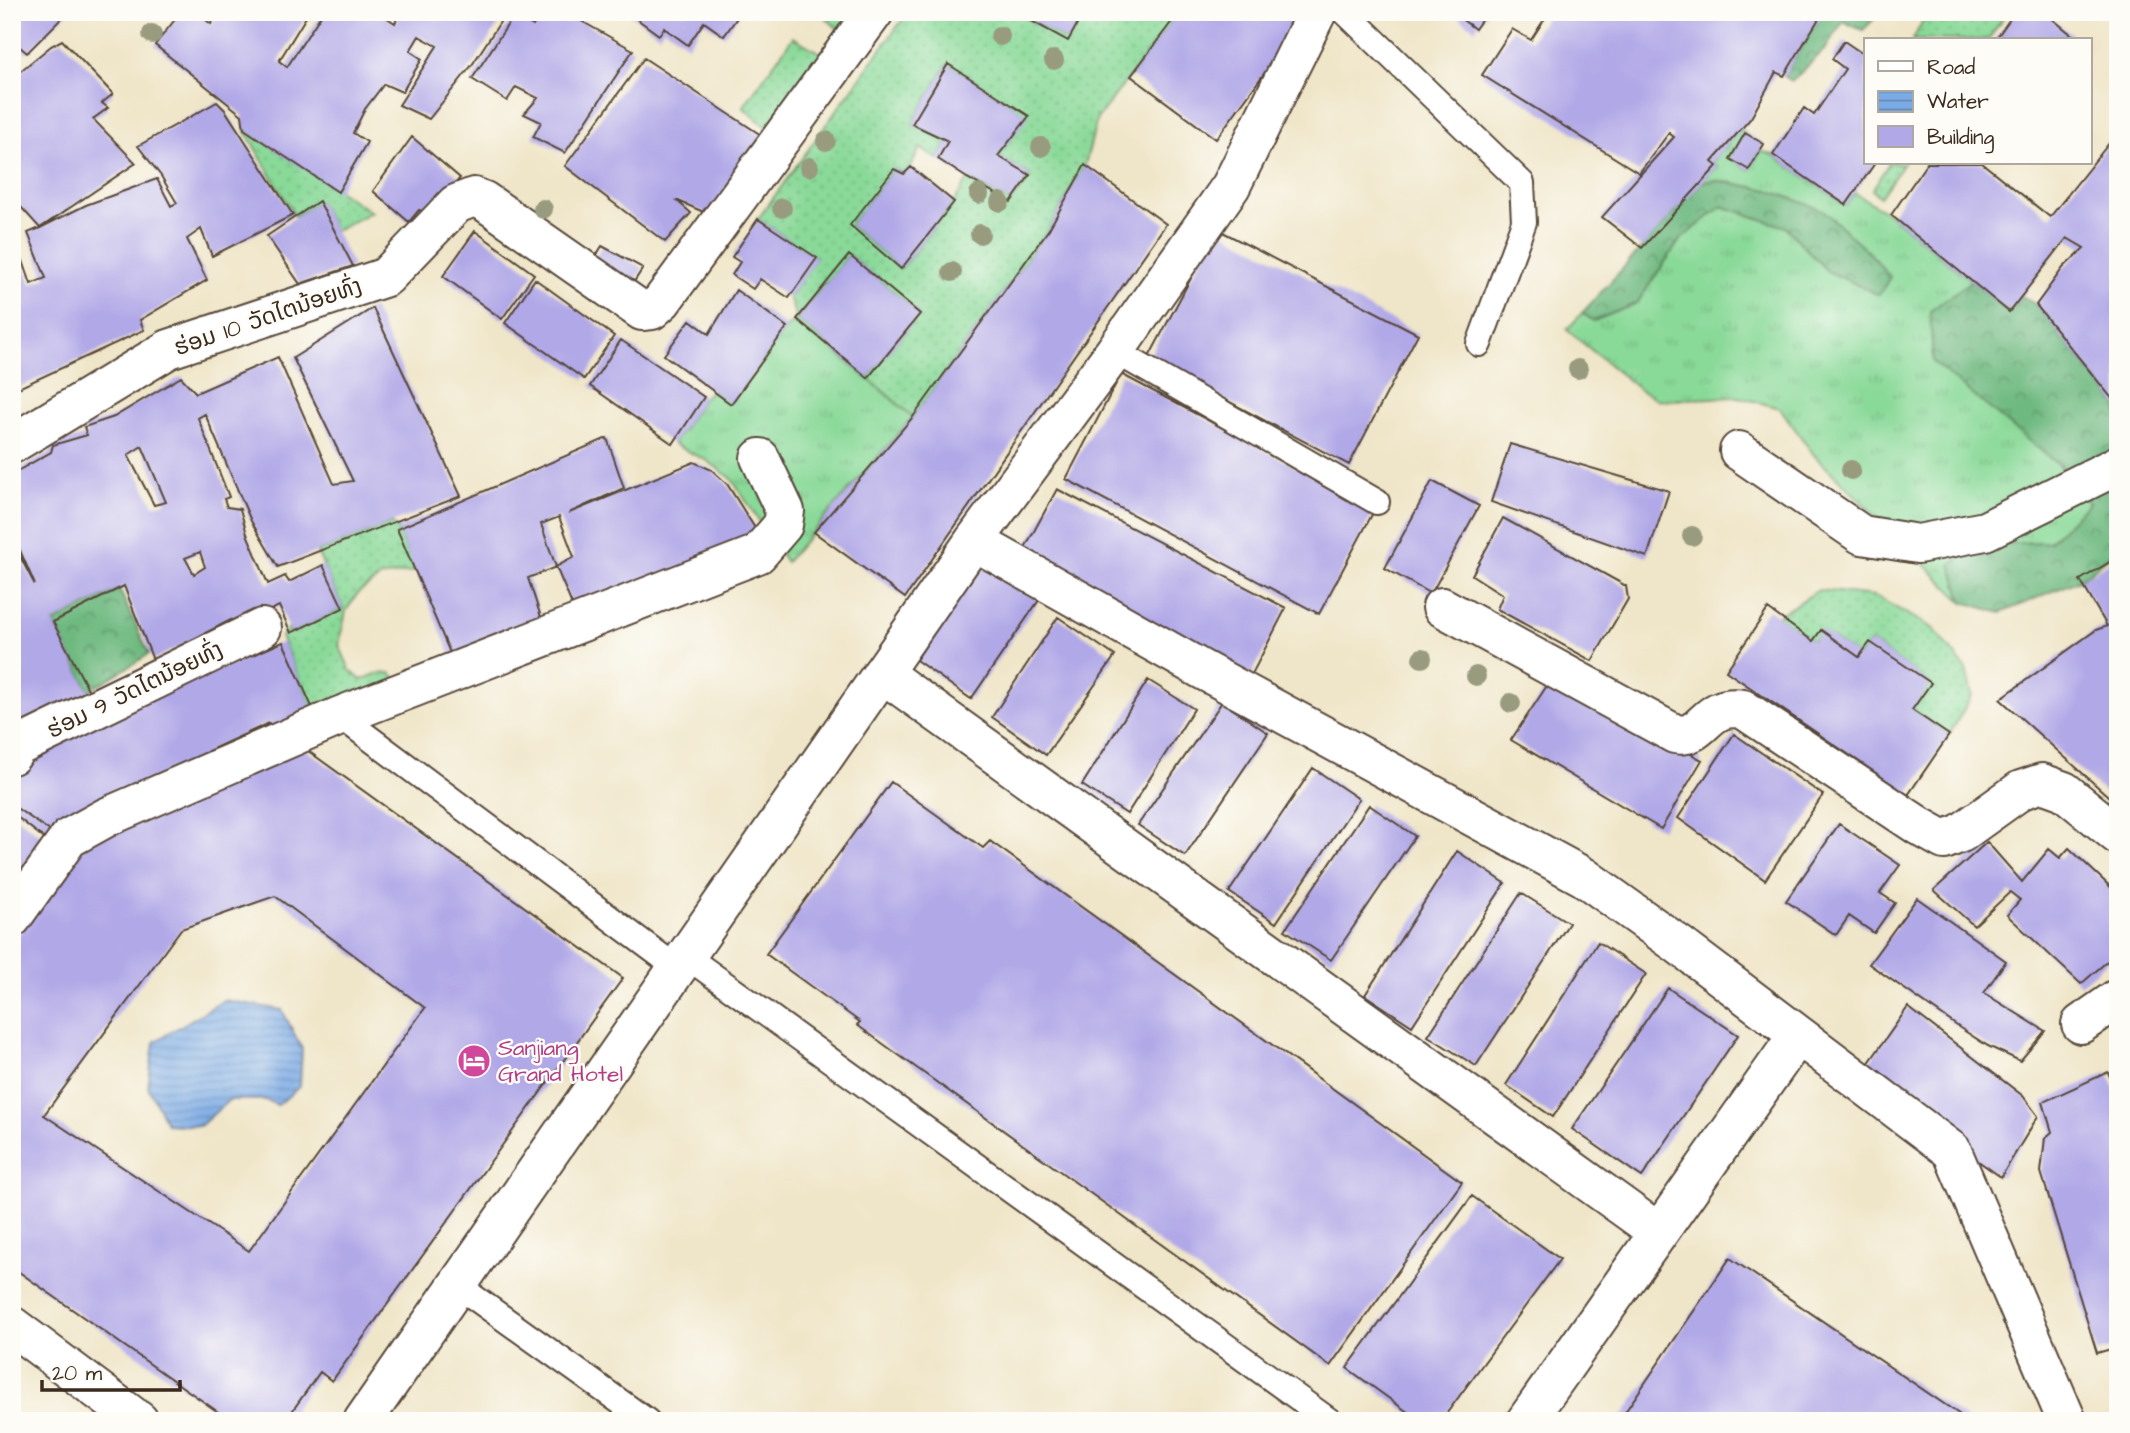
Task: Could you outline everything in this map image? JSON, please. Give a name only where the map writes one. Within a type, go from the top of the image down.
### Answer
[{"type":"street","name":"ຮ່ອມ 10 ວັດໄຕນ້ອຍທົ່ງ","points":[[12,444],[169,349],[386,277],[456,204],[474,197],[484,201],[642,311],[652,310],[662,301],[874,12]]},
{"type":"street","points":[[363,1421],[974,541],[1115,351],[1231,186],[1317,12]]},
{"type":"street","points":[[1739,451],[1862,535],[1918,544],[1986,531],[2118,465]]},
{"type":"street","points":[[12,918],[69,838],[107,817],[340,716],[758,554],[783,525],[785,511],[760,458]]},
{"type":"street","points":[[974,541],[1584,877],[1952,1151],[2067,1421]]},
{"type":"street","points":[[1442,607],[1675,734],[1684,736],[1692,733],[1716,712],[1728,706],[1743,709],[1919,827],[1944,840],[1961,833],[2021,790],[2042,783],[2064,791],[2118,835]]},
{"type":"street","name":"ຮ່ອມ 9 ວັດໄຕນ້ອຍທົ່ງ","points":[[12,755],[17,747],[262,628]]},
{"type":"street","points":[[882,673],[1658,1232]]},
{"type":"street","points":[[2081,1024],[2118,998]]},
{"type":"street","points":[[1539,1416],[1658,1232],[1798,1035]]},
{"type":"street","points":[[12,1326],[139,1421]]},
{"type":"lane","points":[[1345,12],[1522,183],[1524,222],[1479,344]]},
{"type":"lane","points":[[1115,351],[1377,502]]},
{"type":"lane","points":[[340,716],[681,962],[1330,1421]]},
{"type":"lane","points":[[457,1286],[647,1421]]},
{"type":"green space","points":[[820,12],[856,12],[842,33]]},
{"type":"green space","points":[[908,12],[1015,12],[1068,41],[1084,12],[1179,12],[1097,119],[1085,165],[1049,229],[913,417],[868,378],[919,314],[849,255],[797,319],[789,298],[816,258],[758,219]],"holes":[[[948,64],[1028,116],[998,156],[1030,175],[1011,202],[968,179],[954,202],[901,269],[850,225],[894,169],[904,174],[911,167],[920,148],[938,159],[948,141],[912,124]]]},
{"type":"green space","points":[[1823,12],[1881,12],[1863,30],[1843,22],[1826,48],[1792,81],[1784,76]]},
{"type":"green space","points":[[1927,12],[2007,12],[1989,38],[1914,38]]},
{"type":"green space","points":[[793,37],[827,57],[773,133],[743,107]]},
{"type":"green space","points":[[244,129],[371,212],[335,231],[319,202],[295,216]]},
{"type":"green space","points":[[1741,129],[1745,133],[1731,159],[1749,170],[1761,151],[1773,155],[1846,205],[1855,193],[1891,215],[1971,281],[1931,311],[2089,503],[2049,542],[1984,544],[1952,564],[1963,602],[1814,455],[1780,408],[1739,397],[1658,400],[1640,390],[1567,330],[1582,313],[1594,321],[1637,303],[1680,240],[1721,206],[1786,227],[1827,271],[1890,276],[1715,180],[1702,182],[1717,166],[1712,162]]},
{"type":"green space","points":[[1888,164],[1903,164],[1880,197],[1872,190]]},
{"type":"green space","points":[[1715,180],[1769,190],[1823,210],[1869,252],[1890,277],[1879,295],[1827,271],[1786,227],[1722,206],[1680,240],[1637,303],[1594,321],[1582,313],[1702,182]]},
{"type":"green space","points":[[1971,281],[2009,312],[2022,296],[2036,305],[2118,406],[2118,549],[2080,580],[2001,613],[1963,602],[1951,564],[1984,544],[2049,542],[2089,503],[2062,468],[1933,362],[1930,311]]},
{"type":"green space","points":[[797,319],[913,417],[786,562],[731,478],[706,460],[673,444],[704,397],[713,390],[731,403],[787,327]]},
{"type":"green space","points":[[392,523],[416,571],[381,577],[358,593],[346,611],[339,645],[350,670],[361,680],[376,674],[391,673],[400,683],[314,712],[281,637],[289,628],[291,633],[343,608],[317,552]]},
{"type":"green space","points":[[119,589],[149,654],[89,691],[53,622]]},
{"type":"green space","points":[[1819,590],[1875,596],[1934,629],[1966,669],[1972,695],[1949,735],[1912,710],[1930,683],[1870,642],[1859,657],[1821,631],[1813,641],[1777,616]]},
{"type":"water","points":[[224,1000],[282,1010],[302,1049],[300,1086],[278,1105],[265,1100],[229,1100],[200,1126],[167,1124],[148,1087],[154,1042]]},
{"type":"building","points":[[12,12],[68,12],[27,53],[12,40]]},
{"type":"building","points":[[181,12],[196,12],[211,24],[219,12],[309,12],[279,61],[287,67],[323,12],[382,12],[381,14],[395,23],[400,12],[506,13],[472,65],[429,119],[399,105],[437,46],[419,36],[410,51],[422,59],[402,92],[384,84],[365,109],[353,133],[367,142],[338,192],[244,129],[242,115],[155,45]]},
{"type":"building","points":[[541,12],[577,12],[574,17],[633,50],[565,153],[533,137],[541,122],[524,114],[538,98],[516,87],[507,101],[472,79],[514,15],[533,26]]},
{"type":"building","points":[[741,12],[724,36],[704,22],[688,45],[664,28],[659,35],[630,14]]},
{"type":"building","points":[[1015,12],[1084,12],[1068,41]]},
{"type":"building","points":[[1179,12],[1309,12],[1216,139],[1131,76]]},
{"type":"building","points":[[1452,12],[1487,12],[1475,29]]},
{"type":"building","points":[[1549,12],[1823,12],[1784,76],[1776,72],[1751,118],[1712,162],[1717,166],[1642,248],[1602,217],[1674,137],[1669,133],[1639,173],[1482,75],[1512,29],[1531,40]]},
{"type":"building","points":[[2015,12],[2044,12],[2072,35],[2070,38],[1996,38]]},
{"type":"building","points":[[62,40],[113,94],[102,103],[108,108],[93,119],[136,163],[40,228],[12,197],[12,78]]},
{"type":"building","points":[[1844,41],[1864,55],[1864,164],[1874,164],[1846,205],[1773,155],[1804,108],[1814,115],[1845,69],[1832,59]]},
{"type":"building","points":[[644,58],[764,137],[708,214],[676,200],[691,213],[665,242],[565,166]]},
{"type":"building","points":[[948,64],[1029,116],[998,156],[1030,175],[1011,202],[938,159],[948,141],[912,124]]},
{"type":"building","points":[[217,102],[225,110],[293,215],[212,256],[201,229],[187,239],[207,280],[140,320],[144,330],[12,391],[12,229],[31,284],[46,278],[28,233],[86,205],[157,179],[171,206],[177,203],[138,146]]},
{"type":"building","points":[[2118,132],[2118,406],[2036,305],[2063,268],[2084,248],[2067,238],[2009,312],[1891,215],[1926,164],[1983,164],[2050,217]]},
{"type":"building","points":[[1745,133],[1764,144],[1749,170],[1730,159]]},
{"type":"building","points":[[412,137],[460,178],[431,214],[419,210],[409,222],[373,191]]},
{"type":"building","points":[[1085,165],[1166,224],[905,598],[814,532],[913,417],[1049,229]]},
{"type":"building","points":[[911,167],[954,202],[901,269],[850,225],[894,169],[904,174]]},
{"type":"building","points":[[319,201],[353,266],[300,284],[267,236]]},
{"type":"building","points":[[758,219],[817,258],[789,298],[760,279],[753,289],[732,275],[740,262],[732,257]]},
{"type":"building","points":[[1217,229],[1418,334],[1349,465],[1148,359]]},
{"type":"building","points":[[475,231],[534,274],[502,319],[443,276]]},
{"type":"building","points":[[602,246],[643,268],[628,291],[589,267]]},
{"type":"building","points":[[849,255],[920,314],[868,378],[797,319]]},
{"type":"building","points":[[535,279],[614,336],[584,379],[505,323]]},
{"type":"building","points":[[736,290],[787,327],[731,404],[664,355],[690,320],[709,334]]},
{"type":"building","points":[[373,308],[461,496],[278,567],[251,521],[205,414],[198,418],[229,497],[224,499],[227,507],[240,509],[247,534],[268,584],[285,576],[289,582],[323,565],[343,608],[291,633],[279,606],[234,627],[231,620],[153,660],[124,586],[53,622],[91,695],[12,736],[12,541],[35,585],[12,532],[12,474],[51,452],[53,445],[87,435],[84,427],[114,417],[181,377],[196,393],[278,357],[334,484],[353,481],[293,358]],"holes":[[[142,446],[166,502],[154,505],[128,455]],[[200,552],[205,567],[194,574],[185,558]]]},
{"type":"building","points":[[621,340],[704,397],[673,444],[590,386]]},
{"type":"building","points":[[1121,374],[1375,509],[1319,614],[1066,479]]},
{"type":"building","points":[[607,438],[624,488],[569,513],[694,462],[712,470],[727,484],[758,533],[723,553],[575,612],[556,567],[528,578],[544,626],[453,660],[397,529]],"holes":[[[559,517],[574,557],[556,567],[541,524]]]},
{"type":"building","points":[[1510,444],[1669,491],[1647,557],[1491,502]]},
{"type":"building","points":[[1432,481],[1479,506],[1431,594],[1385,568]]},
{"type":"building","points":[[1057,489],[1286,608],[1251,676],[1021,555]]},
{"type":"building","points":[[1503,518],[1626,586],[1628,599],[1592,661],[1497,609],[1503,595],[1472,575]]},
{"type":"building","points":[[2118,557],[2118,805],[2000,699],[2096,630],[2107,626],[2080,580]]},
{"type":"building","points":[[982,560],[1039,600],[971,699],[916,660]]},
{"type":"building","points":[[1768,609],[1813,641],[1821,630],[1859,657],[1870,642],[1931,683],[1912,710],[1949,735],[1908,795],[1726,671]]},
{"type":"building","points":[[1058,617],[1115,656],[1046,755],[992,717]]},
{"type":"building","points":[[283,642],[317,718],[275,735],[269,723],[208,751],[213,762],[60,821],[50,831],[12,805],[12,776],[28,764],[25,753]]},
{"type":"building","points":[[1552,678],[1702,760],[1661,829],[1511,740]]},
{"type":"building","points":[[1148,680],[1194,709],[1127,814],[1082,785]]},
{"type":"building","points":[[1222,702],[1268,733],[1185,856],[1138,825]]},
{"type":"building","points":[[1734,734],[1823,795],[1765,880],[1678,818]]},
{"type":"building","name":"Sanjiang Grand Hotel","points":[[304,748],[623,978],[332,1381],[320,1372],[293,1410],[296,1421],[231,1421],[12,1267],[12,944],[80,847]],"holes":[[[275,896],[425,1008],[249,1251],[44,1115],[181,929]]]},
{"type":"building","points":[[1313,768],[1359,799],[1276,923],[1229,892]]},
{"type":"building","points":[[891,782],[983,848],[990,841],[1462,1182],[1330,1366],[857,1025],[860,1022],[766,954]]},
{"type":"building","points":[[1369,805],[1415,836],[1331,960],[1285,930]]},
{"type":"building","points":[[12,813],[46,840],[12,882]]},
{"type":"building","points":[[1839,824],[1900,865],[1880,893],[1895,903],[1874,933],[1849,916],[1836,935],[1786,901]]},
{"type":"building","points":[[1987,842],[2022,882],[2049,849],[2060,858],[2069,848],[2118,894],[2118,952],[2081,984],[2007,915],[2020,900],[2010,892],[1974,926],[1934,890]]},
{"type":"building","points":[[1457,851],[1505,883],[1412,1026],[1365,995]]},
{"type":"building","points":[[1521,893],[1569,923],[1476,1066],[1428,1036]]},
{"type":"building","points":[[1917,898],[2006,961],[1984,993],[2045,1031],[2020,1061],[1988,1046],[1869,964]]},
{"type":"building","points":[[1598,942],[1646,974],[1553,1117],[1506,1085]]},
{"type":"building","points":[[1668,988],[1738,1035],[1642,1177],[1572,1129]]},
{"type":"building","points":[[1908,1007],[2023,1096],[2038,1116],[2001,1177],[1859,1077]]},
{"type":"building","points":[[2108,1072],[2118,1097],[2118,1347],[2097,1353],[2041,1172],[2045,1138],[2052,1132],[2043,1102]]},
{"type":"building","points":[[1472,1196],[1560,1259],[1441,1421],[1420,1421],[1347,1368]]},
{"type":"building","points":[[1730,1258],[1969,1421],[1619,1421]]},
{"type":"place","name":"Sanjiang Grand Hotel","points":[[474,1061]]}]
